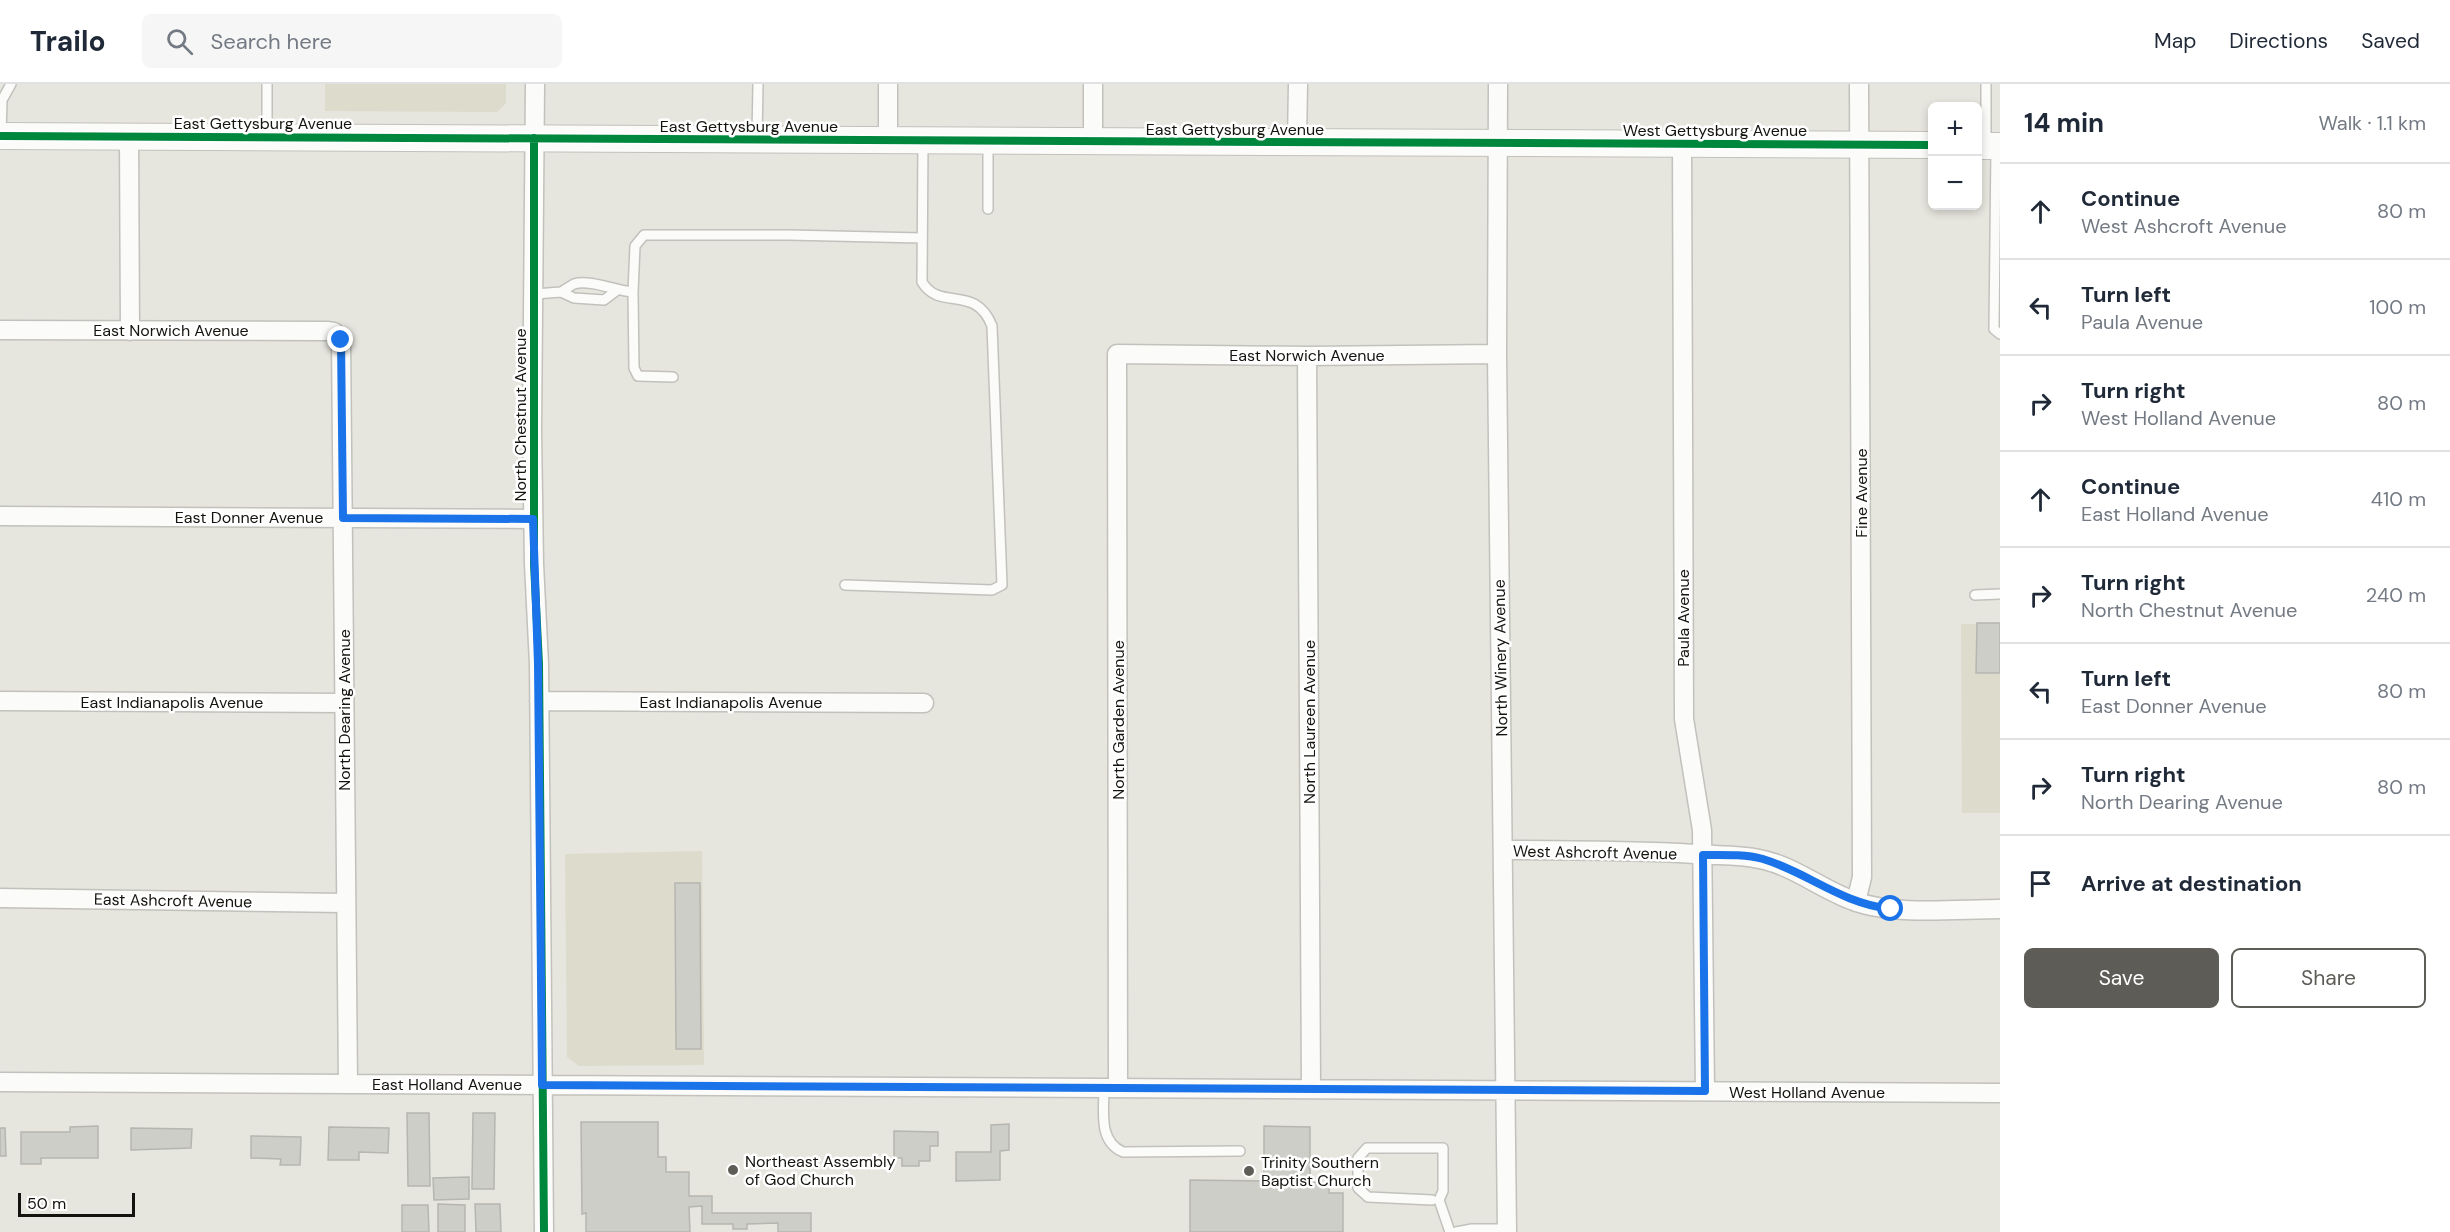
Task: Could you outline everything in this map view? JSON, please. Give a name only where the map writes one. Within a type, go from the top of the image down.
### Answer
[{"type":"street","name":"North Chestnut Avenue","points":[[535,84],[533,519],[539,701],[544,1232]]},
{"type":"street","points":[[888,84],[888,140]]},
{"type":"street","points":[[1093,84],[1093,141]]},
{"type":"street","name":"East Gettysburg Avenue","points":[[1297,142],[1298,84]]},
{"type":"street","name":"North Winery Avenue","points":[[1498,84],[1497,354],[1507,1231]]},
{"type":"street","name":"Fine Avenue","points":[[1856,902],[1862,878],[1859,84]]},
{"type":"street","name":"East Gettysburg Avenue","points":[[1,136],[1498,144]]},
{"type":"street","points":[[129,136],[130,331]]},
{"type":"street","name":"Paula Avenue","points":[[1682,143],[1684,719],[1687,747],[1700,807],[1703,855],[1705,1091]]},
{"type":"street","name":"West Gettysburg Avenue","points":[[1498,144],[1928,145]]},
{"type":"street","name":"East Norwich Avenue","points":[[0,330],[327,331],[334,332],[339,337]]},
{"type":"street","name":"North Dearing Avenue","points":[[339,337],[342,351],[348,1084]]},
{"type":"street","name":"East Norwich Avenue","points":[[1117,354],[1307,356],[1497,354]]},
{"type":"street","name":"North Garden Avenue","points":[[1111,1087],[1117,354]]},
{"type":"street","name":"North Laureen Avenue","points":[[1307,356],[1311,1089]]},
{"type":"street","name":"East Donner Avenue","points":[[0,516],[533,519]]},
{"type":"street","name":"East Indianapolis Avenue","points":[[0,701],[344,703]]},
{"type":"street","name":"East Indianapolis Avenue","points":[[539,701],[924,703]]},
{"type":"street","name":"West Ashcroft Avenue","points":[[1503,850],[1622,849],[1761,859],[1856,902],[1891,909],[2000,909]]},
{"type":"street","name":"East Ashcroft Avenue","points":[[0,898],[345,903]]},
{"type":"street","name":"East Holland Avenue","points":[[0,1082],[1506,1090]]},
{"type":"street","name":"West Holland Avenue","points":[[1506,1090],[2000,1093]]},
{"type":"lane","points":[[1,136],[2,100],[11,84]]},
{"type":"lane","points":[[267,84],[267,136]]},
{"type":"lane","points":[[757,139],[758,84]]},
{"type":"lane","points":[[1986,84],[1990,146],[1994,329],[2000,334]]},
{"type":"lane","points":[[845,585],[992,590],[1002,585],[992,326],[988,315],[978,306],[965,299],[935,296],[922,282],[923,140]]},
{"type":"lane","points":[[988,141],[988,209]]},
{"type":"lane","points":[[673,377],[638,376],[634,368],[635,246],[644,235],[922,238]]},
{"type":"lane","points":[[535,294],[561,292],[574,284],[606,285],[616,291],[633,292]]},
{"type":"lane","points":[[561,292],[574,298],[604,300],[616,291]]},
{"type":"lane","points":[[1975,595],[2000,594]]},
{"type":"lane","points":[[1111,1087],[1104,1130],[1106,1139],[1113,1148],[1123,1152],[1240,1151]]},
{"type":"lane","points":[[1432,1200],[1368,1197],[1358,1188],[1358,1158],[1367,1149],[1443,1149],[1443,1191],[1439,1200],[1450,1232]]},
{"type":"lane","points":[[1456,1232],[1465,1230],[1507,1231]]},
{"type":"shaded area","points":[[325,84],[506,84],[506,103],[497,112],[325,111]]},
{"type":"shaded area","points":[[1961,624],[2000,624],[2000,813],[1962,813]]},
{"type":"shaded area","points":[[702,851],[704,1065],[579,1066],[567,1057],[565,854]]},
{"type":"building","points":[[1977,623],[2000,623],[2000,673],[1976,673]]},
{"type":"building","points":[[675,883],[700,883],[701,1049],[676,1049]]},
{"type":"building","points":[[407,1113],[429,1113],[430,1186],[408,1186]]},
{"type":"building","points":[[473,1113],[495,1113],[494,1189],[472,1189]]},
{"type":"building","points":[[581,1122],[658,1122],[658,1157],[666,1157],[666,1172],[689,1172],[689,1196],[712,1196],[712,1213],[811,1213],[811,1232],[778,1232],[778,1223],[747,1224],[747,1229],[733,1229],[733,1224],[702,1224],[702,1206],[689,1207],[690,1232],[586,1232],[586,1213],[582,1214]]},
{"type":"building","points":[[1009,1124],[1009,1150],[1000,1151],[1000,1180],[956,1181],[956,1152],[991,1152],[991,1125]]},
{"type":"building","points":[[98,1126],[98,1158],[41,1158],[41,1164],[21,1164],[21,1132],[70,1132],[70,1127]]},
{"type":"building","points":[[1264,1126],[1310,1127],[1310,1182],[1329,1183],[1329,1193],[1343,1193],[1343,1232],[1190,1232],[1190,1180],[1264,1181]]},
{"type":"building","points":[[329,1127],[389,1128],[388,1153],[359,1152],[359,1160],[328,1160]]},
{"type":"building","points":[[0,1128],[5,1128],[6,1156],[0,1156]]},
{"type":"building","points":[[131,1128],[192,1129],[191,1148],[131,1150]]},
{"type":"building","points":[[894,1131],[938,1132],[938,1146],[930,1146],[930,1161],[919,1161],[919,1166],[902,1166],[902,1158],[894,1158]]},
{"type":"building","points":[[251,1136],[301,1137],[300,1165],[280,1165],[281,1159],[251,1158]]},
{"type":"building","points":[[469,1177],[469,1199],[434,1200],[433,1178]]},
{"type":"building","points":[[438,1204],[465,1205],[465,1232],[438,1232]]},
{"type":"building","points":[[475,1204],[500,1204],[501,1232],[476,1232]]},
{"type":"building","points":[[402,1205],[428,1205],[429,1232],[402,1232]]},
{"type":"cycle path","points":[[0,136],[1928,145]]},
{"type":"cycle path","points":[[534,138],[534,564],[539,664],[544,1232]]},
{"type":"place","name":"Northeast Assembly of God Church","points":[[733,1170]]},
{"type":"place","name":"Trinity Southern Baptist Church","points":[[1249,1171]]},
{"type":"route","points":[[341,340],[343,518],[533,519],[538,648],[542,1085],[1705,1091],[1703,855],[1761,859],[1856,902],[1891,909]]}]
